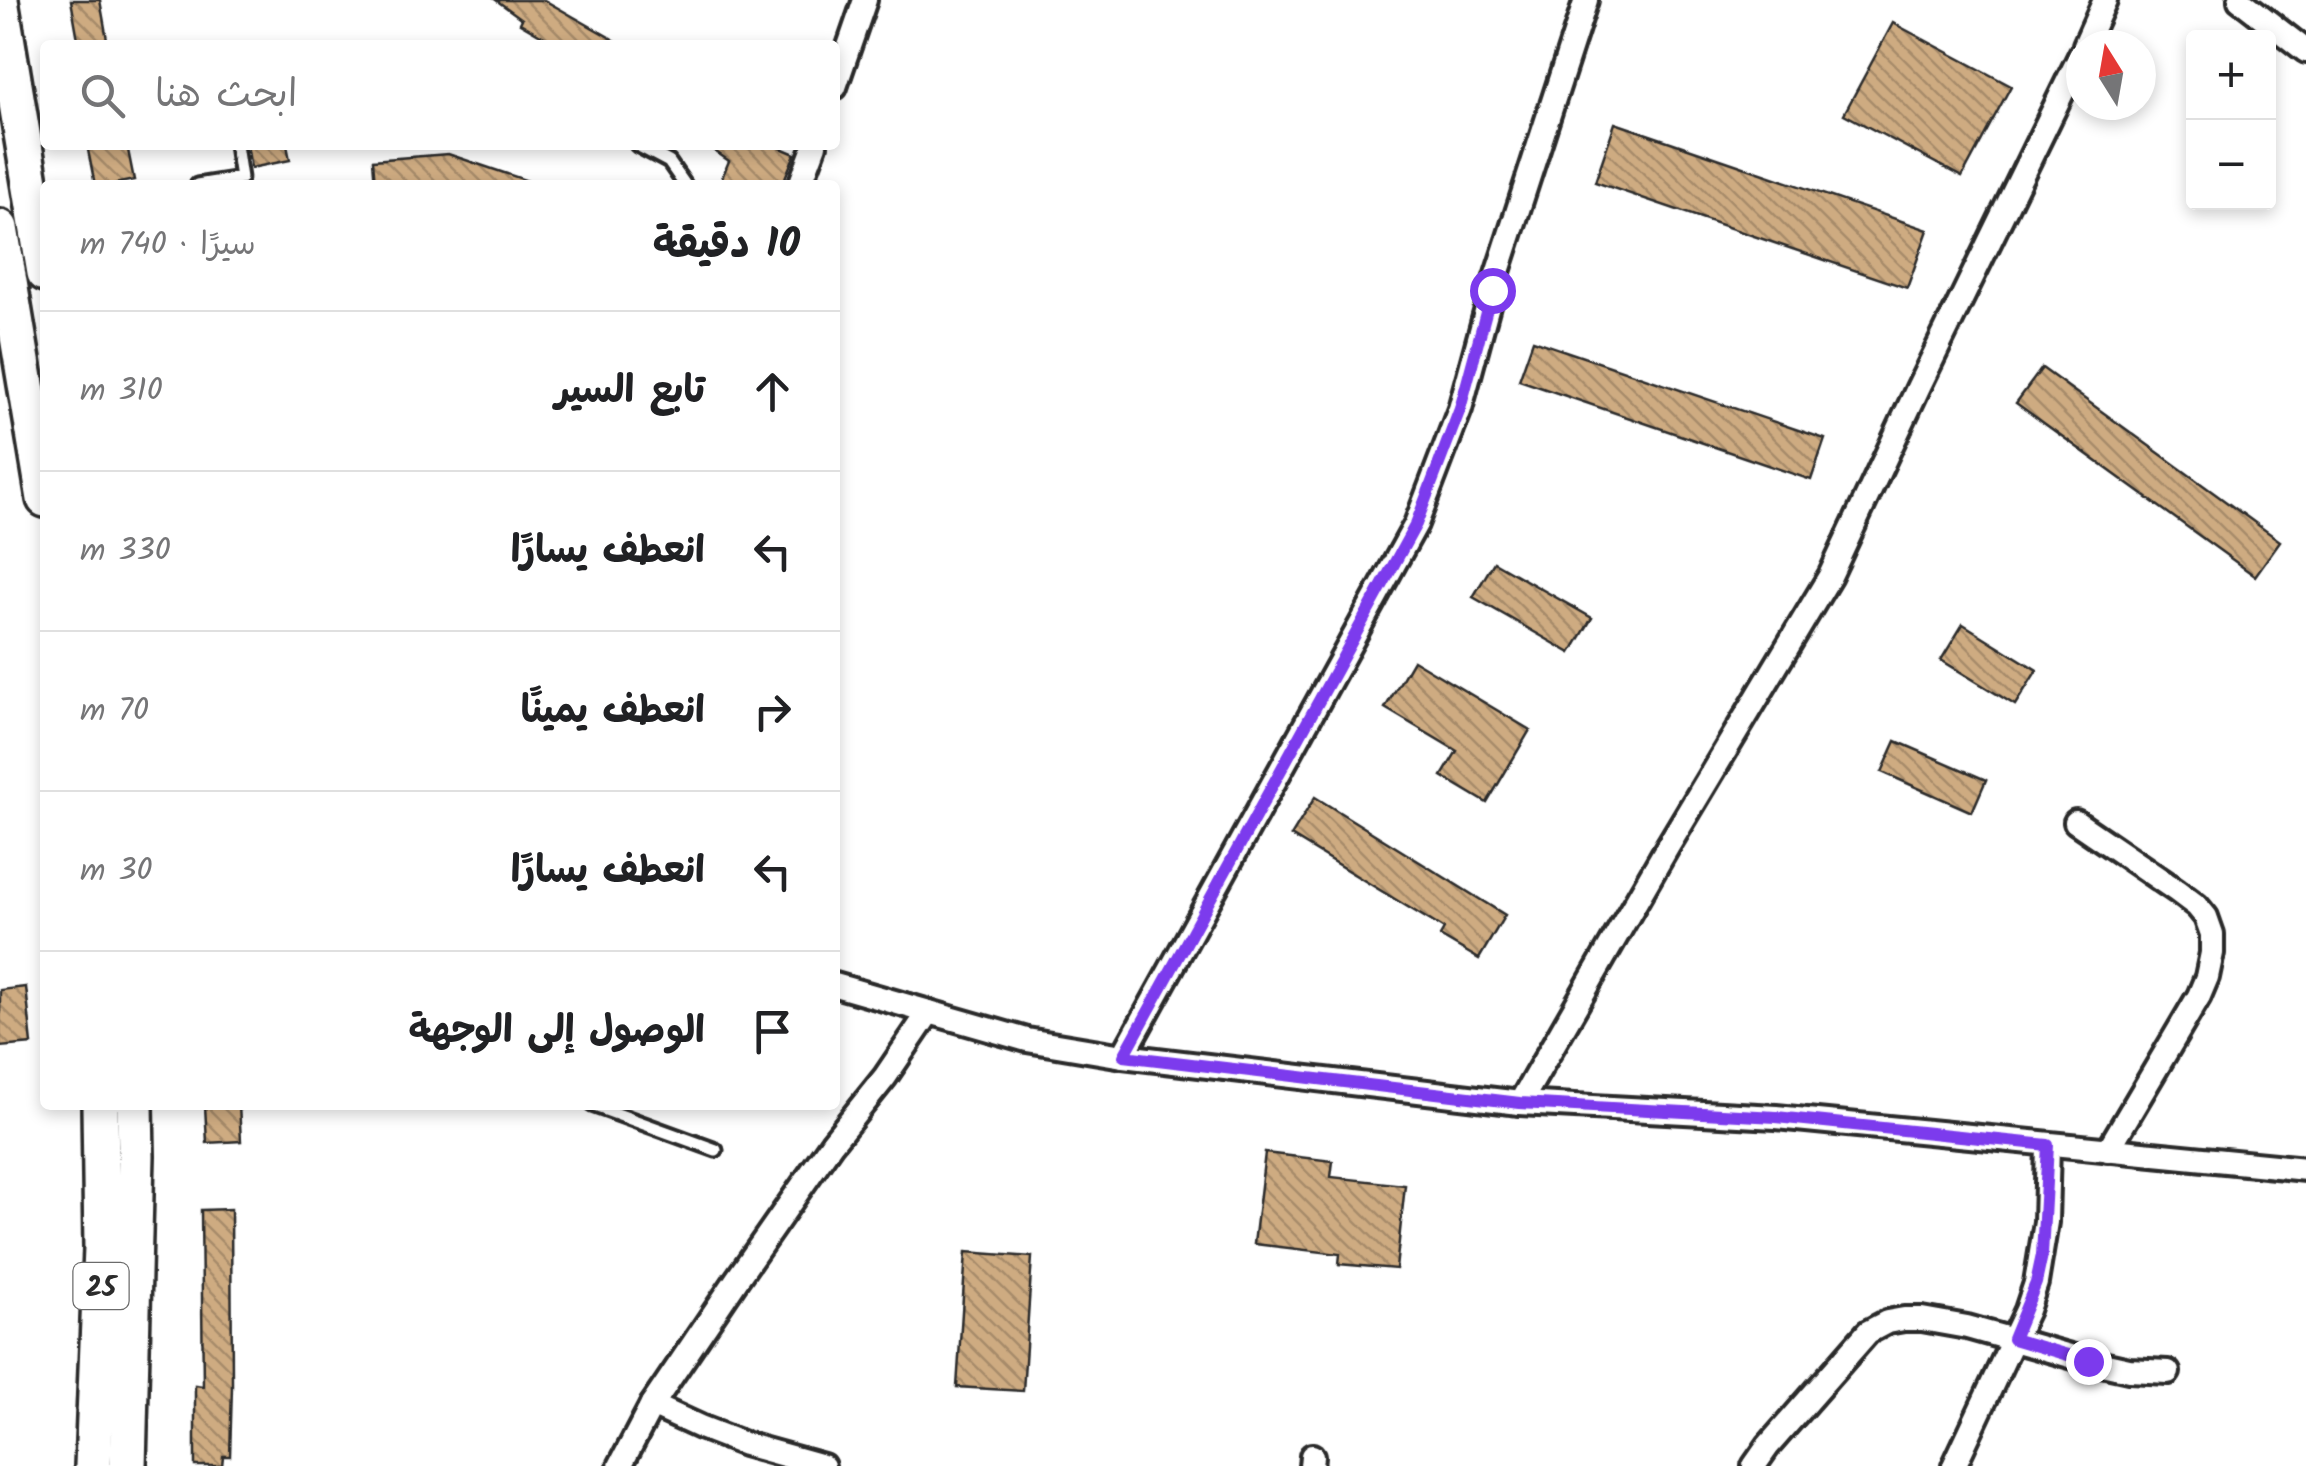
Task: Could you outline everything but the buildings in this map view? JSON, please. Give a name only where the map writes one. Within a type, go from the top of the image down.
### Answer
[{"type":"main road","points":[[0,0],[40,210]]},
{"type":"main road","points":[[0,228],[40,469]]},
{"type":"main road","name":"25","points":[[93,1466],[102,1248],[100,1110]]},
{"type":"main road","name":"25","points":[[128,1466],[135,1110]]},
{"type":"street","points":[[840,72],[865,0]]},
{"type":"street","points":[[1124,1056],[1416,524],[1460,409],[1492,290],[1586,0]]},
{"type":"street","points":[[2092,30],[2105,0]]},
{"type":"street","points":[[2254,4],[2306,51]]},
{"type":"street","points":[[1520,1103],[1830,576],[2066,85]]},
{"type":"street","points":[[802,180],[813,150]]},
{"type":"street","points":[[2076,822],[2178,890],[2197,906],[2212,934],[2212,953],[2198,996],[2108,1150]]},
{"type":"street","points":[[840,986],[1027,1040],[1124,1056],[1520,1103],[1776,1117],[2306,1169]]},
{"type":"street","points":[[620,1466],[652,1405],[832,1143],[929,1012]]},
{"type":"street","points":[[1961,1461],[2036,1283],[2042,1255],[2048,1145]]},
{"type":"street","points":[[1754,1466],[1868,1332],[1886,1322],[1922,1319],[2129,1370],[2168,1372]]},
{"type":"street","points":[[652,1405],[744,1444],[823,1466]]},
{"type":"lane","points":[[237,150],[242,180]]},
{"type":"lane","points":[[646,150],[669,162],[682,180]]},
{"type":"lane","points":[[606,1110],[716,1150]]},
{"type":"route","points":[[1492,290],[1460,409],[1416,524],[1124,1056],[1520,1103],[1776,1117],[2048,1145],[2042,1255],[2036,1283],[2013,1339],[2088,1361]]}]
